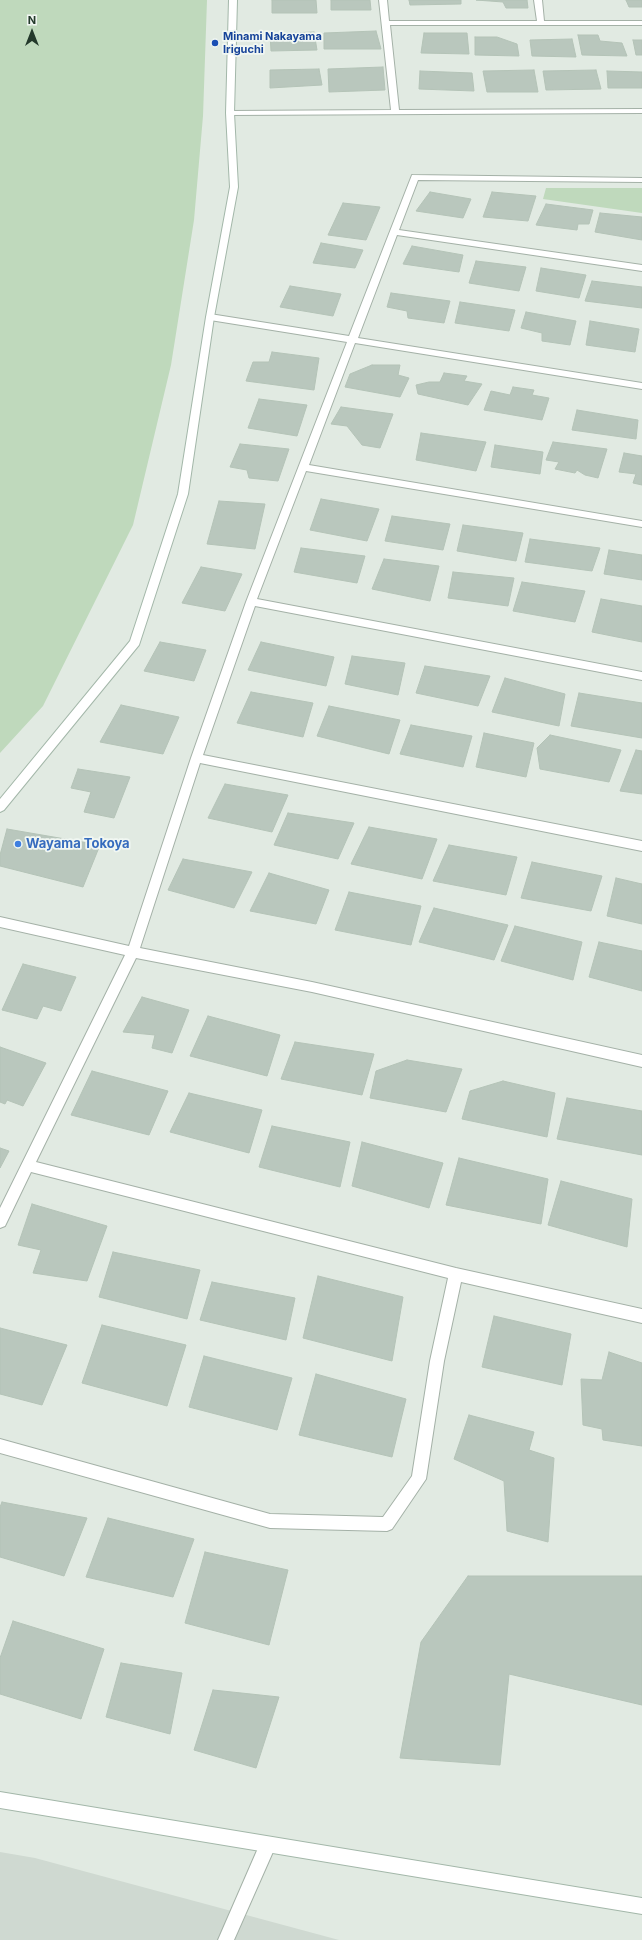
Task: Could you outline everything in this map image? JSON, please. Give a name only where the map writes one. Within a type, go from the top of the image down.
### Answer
[{"type":"street","points":[[0,807],[135,642],[183,494],[210,317],[234,187],[230,113],[233,0]]},
{"type":"street","points":[[383,0],[396,111]]},
{"type":"street","points":[[538,0],[541,23]]},
{"type":"street","points":[[385,23],[642,23]]},
{"type":"street","points":[[230,113],[642,111]]},
{"type":"street","points":[[0,1222],[29,1166],[133,952],[196,758],[251,602],[304,467],[351,339],[415,177],[642,180]]},
{"type":"street","points":[[393,232],[642,268]]},
{"type":"street","points":[[210,317],[642,386]]},
{"type":"street","points":[[304,467],[642,524]]},
{"type":"street","points":[[251,602],[642,676]]},
{"type":"street","points":[[196,758],[642,846]]},
{"type":"street","points":[[0,922],[133,952],[312,987],[642,1060]]},
{"type":"street","points":[[29,1166],[456,1274],[642,1316]]},
{"type":"street","points":[[0,1446],[270,1521],[387,1524],[419,1479],[436,1361],[456,1274]]},
{"type":"street","points":[[0,1800],[268,1846],[642,1906]]},
{"type":"street","points":[[226,1940],[268,1846]]},
{"type":"shaded area","points":[[0,1852],[35,1858],[339,1940],[0,1940]]},
{"type":"green space","points":[[0,0],[207,0],[203,116],[194,220],[171,365],[133,525],[43,706],[0,753]]},
{"type":"green space","points":[[546,188],[642,188],[642,213],[543,199]]},
{"type":"building","points":[[272,0],[316,0],[317,13],[272,13]]},
{"type":"building","points":[[331,0],[370,0],[371,10],[331,10]]},
{"type":"building","points":[[409,0],[461,0],[461,4],[410,5]]},
{"type":"building","points":[[476,0],[527,0],[528,8],[506,8],[503,2]]},
{"type":"building","points":[[626,0],[642,0],[642,7],[629,7]]},
{"type":"building","points":[[376,31],[381,49],[324,49],[324,33]]},
{"type":"building","points":[[314,32],[317,50],[271,51],[270,34]]},
{"type":"building","points":[[424,33],[467,33],[469,54],[421,53]]},
{"type":"building","points":[[578,35],[598,35],[600,41],[622,43],[627,56],[582,55]]},
{"type":"building","points":[[475,37],[497,37],[517,44],[519,56],[475,55]]},
{"type":"building","points":[[572,39],[576,57],[532,56],[530,40]]},
{"type":"building","points":[[633,40],[642,40],[642,55],[636,55]]},
{"type":"building","points":[[383,67],[385,90],[329,92],[328,69]]},
{"type":"building","points":[[319,69],[322,85],[270,88],[270,70]]},
{"type":"building","points":[[534,70],[538,92],[487,92],[483,71]]},
{"type":"building","points":[[596,70],[601,89],[546,90],[543,71]]},
{"type":"building","points":[[420,71],[472,73],[474,91],[419,89]]},
{"type":"building","points":[[607,71],[642,72],[642,88],[608,88]]},
{"type":"building","points":[[430,192],[471,199],[463,218],[416,211]]},
{"type":"building","points":[[492,192],[536,196],[528,221],[483,217]]},
{"type":"building","points":[[343,203],[380,207],[366,240],[328,235]]},
{"type":"building","points":[[546,204],[593,210],[589,224],[578,224],[577,230],[536,225]]},
{"type":"building","points":[[600,213],[642,217],[642,240],[595,232]]},
{"type":"building","points":[[321,243],[363,250],[355,268],[313,263]]},
{"type":"building","points":[[412,246],[463,255],[459,272],[403,264]]},
{"type":"building","points":[[476,261],[526,267],[519,291],[469,283]]},
{"type":"building","points":[[541,268],[586,275],[579,298],[536,291]]},
{"type":"building","points":[[592,281],[642,287],[642,308],[585,301]]},
{"type":"building","points":[[290,286],[341,294],[333,316],[280,307]]},
{"type":"building","points":[[391,293],[450,301],[444,323],[408,318],[407,311],[387,307]]},
{"type":"building","points":[[460,302],[515,310],[509,331],[455,323]]},
{"type":"building","points":[[526,312],[576,321],[570,345],[542,341],[542,333],[521,328]]},
{"type":"building","points":[[590,321],[639,329],[635,352],[586,345]]},
{"type":"building","points":[[272,352],[319,358],[314,390],[246,381],[253,362],[269,362]]},
{"type":"building","points":[[372,365],[400,365],[398,375],[409,378],[400,397],[345,387],[350,374]]},
{"type":"building","points":[[444,373],[467,376],[464,381],[482,384],[468,405],[418,394],[416,385],[429,382],[440,382]]},
{"type":"building","points":[[513,387],[534,390],[532,395],[549,398],[542,420],[484,410],[491,391],[510,395]]},
{"type":"building","points":[[259,399],[307,405],[297,436],[248,428]]},
{"type":"building","points":[[341,407],[393,414],[380,448],[362,445],[347,426],[331,424]]},
{"type":"building","points":[[577,410],[638,420],[636,439],[572,430]]},
{"type":"building","points":[[421,433],[486,442],[476,471],[416,460]]},
{"type":"building","points":[[553,442],[607,449],[598,478],[585,475],[577,470],[575,473],[555,469],[559,462],[546,460]]},
{"type":"building","points":[[240,444],[289,449],[278,481],[249,478],[247,470],[230,467]]},
{"type":"building","points":[[495,445],[543,452],[540,474],[491,467]]},
{"type":"building","points":[[624,453],[642,456],[642,485],[633,483],[636,474],[619,472]]},
{"type":"building","points":[[321,499],[379,509],[367,541],[310,530]]},
{"type":"building","points":[[219,501],[265,504],[255,549],[207,544]]},
{"type":"building","points":[[392,516],[450,524],[443,550],[385,541]]},
{"type":"building","points":[[463,525],[523,533],[516,561],[457,551]]},
{"type":"building","points":[[530,539],[600,548],[592,571],[525,562]]},
{"type":"building","points":[[301,548],[365,556],[357,583],[294,572]]},
{"type":"building","points":[[609,550],[642,555],[642,580],[604,574]]},
{"type":"building","points":[[384,559],[439,566],[430,601],[372,589]]},
{"type":"building","points":[[201,567],[242,574],[225,611],[182,603]]},
{"type":"building","points":[[453,572],[514,578],[508,606],[448,598]]},
{"type":"building","points":[[522,582],[585,591],[575,622],[513,611]]},
{"type":"building","points":[[601,599],[642,606],[642,642],[592,632]]},
{"type":"building","points":[[160,642],[206,650],[194,681],[144,671]]},
{"type":"building","points":[[261,642],[334,657],[326,686],[248,670]]},
{"type":"building","points":[[352,656],[405,663],[398,695],[345,684]]},
{"type":"building","points":[[425,666],[490,676],[478,706],[416,693]]},
{"type":"building","points":[[505,678],[565,694],[559,726],[492,712]]},
{"type":"building","points":[[251,692],[313,703],[303,737],[237,723]]},
{"type":"building","points":[[579,693],[642,703],[642,738],[571,726]]},
{"type":"building","points":[[121,705],[179,717],[163,754],[100,742]]},
{"type":"building","points":[[329,706],[400,720],[389,754],[317,736]]},
{"type":"building","points":[[411,725],[472,736],[463,767],[400,754]]},
{"type":"building","points":[[484,733],[534,743],[526,777],[476,767]]},
{"type":"building","points":[[550,735],[621,750],[609,782],[540,769],[537,748]]},
{"type":"building","points":[[636,750],[642,751],[642,794],[620,791]]},
{"type":"building","points":[[78,769],[130,777],[114,818],[84,812],[91,792],[71,788]]},
{"type":"building","points":[[225,784],[288,795],[272,832],[208,818]]},
{"type":"building","points":[[288,813],[354,823],[338,859],[274,845]]},
{"type":"building","points":[[369,827],[437,839],[422,879],[351,864]]},
{"type":"building","points":[[7,829],[100,845],[83,887],[0,866],[0,855]]},
{"type":"building","points":[[449,845],[517,857],[506,895],[433,881]]},
{"type":"building","points":[[183,859],[252,872],[234,908],[168,890]]},
{"type":"building","points":[[532,862],[602,876],[591,911],[521,898]]},
{"type":"building","points":[[269,873],[329,890],[316,924],[250,911]]},
{"type":"building","points":[[616,878],[642,884],[642,924],[607,916]]},
{"type":"building","points":[[349,892],[421,906],[411,945],[335,930]]},
{"type":"building","points":[[434,908],[508,925],[494,960],[419,942]]},
{"type":"building","points":[[515,926],[582,942],[573,980],[501,961]]},
{"type":"building","points":[[599,942],[642,951],[642,991],[589,977]]},
{"type":"building","points":[[23,964],[76,977],[61,1011],[43,1006],[37,1019],[2,1010]]},
{"type":"building","points":[[142,997],[189,1010],[172,1053],[152,1048],[155,1035],[123,1032]]},
{"type":"building","points":[[208,1016],[280,1035],[267,1076],[190,1056]]},
{"type":"building","points":[[295,1042],[374,1054],[362,1095],[281,1079]]},
{"type":"building","points":[[0,1047],[46,1063],[23,1106],[7,1100],[5,1104],[0,1102]]},
{"type":"building","points":[[407,1060],[462,1069],[446,1112],[370,1098],[376,1071]]},
{"type":"building","points":[[92,1071],[168,1091],[149,1135],[71,1115]]},
{"type":"building","points":[[503,1081],[555,1093],[547,1137],[462,1119],[470,1091]]},
{"type":"building","points":[[189,1093],[262,1110],[249,1153],[170,1132]]},
{"type":"building","points":[[567,1098],[642,1111],[642,1155],[557,1139]]},
{"type":"building","points":[[272,1126],[350,1142],[340,1187],[259,1167]]},
{"type":"building","points":[[362,1142],[443,1163],[429,1208],[352,1186]]},
{"type":"building","points":[[0,1148],[9,1151],[0,1168]]},
{"type":"building","points":[[459,1158],[548,1179],[541,1224],[446,1205]]},
{"type":"building","points":[[561,1181],[632,1199],[627,1247],[548,1225]]},
{"type":"building","points":[[32,1204],[107,1226],[87,1281],[33,1273],[41,1250],[18,1245]]},
{"type":"building","points":[[113,1252],[200,1270],[187,1319],[99,1297]]},
{"type":"building","points":[[318,1276],[403,1297],[392,1361],[303,1338]]},
{"type":"building","points":[[212,1282],[295,1298],[286,1340],[200,1320]]},
{"type":"building","points":[[494,1316],[571,1334],[562,1385],[482,1367]]},
{"type":"building","points":[[102,1325],[186,1345],[167,1406],[82,1383]]},
{"type":"building","points":[[0,1328],[67,1345],[42,1405],[0,1394]]},
{"type":"building","points":[[609,1352],[642,1363],[642,1446],[603,1440],[602,1429],[583,1425],[581,1379],[602,1380]]},
{"type":"building","points":[[204,1356],[292,1378],[277,1430],[189,1407]]},
{"type":"building","points":[[316,1374],[406,1399],[392,1457],[299,1435]]},
{"type":"building","points":[[469,1415],[534,1432],[529,1450],[554,1458],[548,1542],[507,1531],[504,1481],[454,1459]]},
{"type":"building","points":[[2,1502],[87,1518],[64,1576],[0,1557],[0,1507]]},
{"type":"building","points":[[108,1518],[194,1539],[173,1597],[86,1577]]},
{"type":"building","points":[[205,1552],[288,1570],[269,1645],[185,1623]]},
{"type":"building","points":[[468,1576],[642,1576],[642,1705],[509,1674],[500,1765],[400,1758],[421,1642]]},
{"type":"building","points":[[13,1621],[104,1649],[81,1719],[0,1694],[0,1658]]},
{"type":"building","points":[[121,1663],[182,1673],[170,1734],[106,1717]]},
{"type":"building","points":[[213,1690],[279,1697],[256,1768],[194,1750]]},
{"type":"place","name":"Minami Nakayama Iriguchi","points":[[215,43]]},
{"type":"place","name":"Wayama Tokoya","points":[[18,844]]}]
